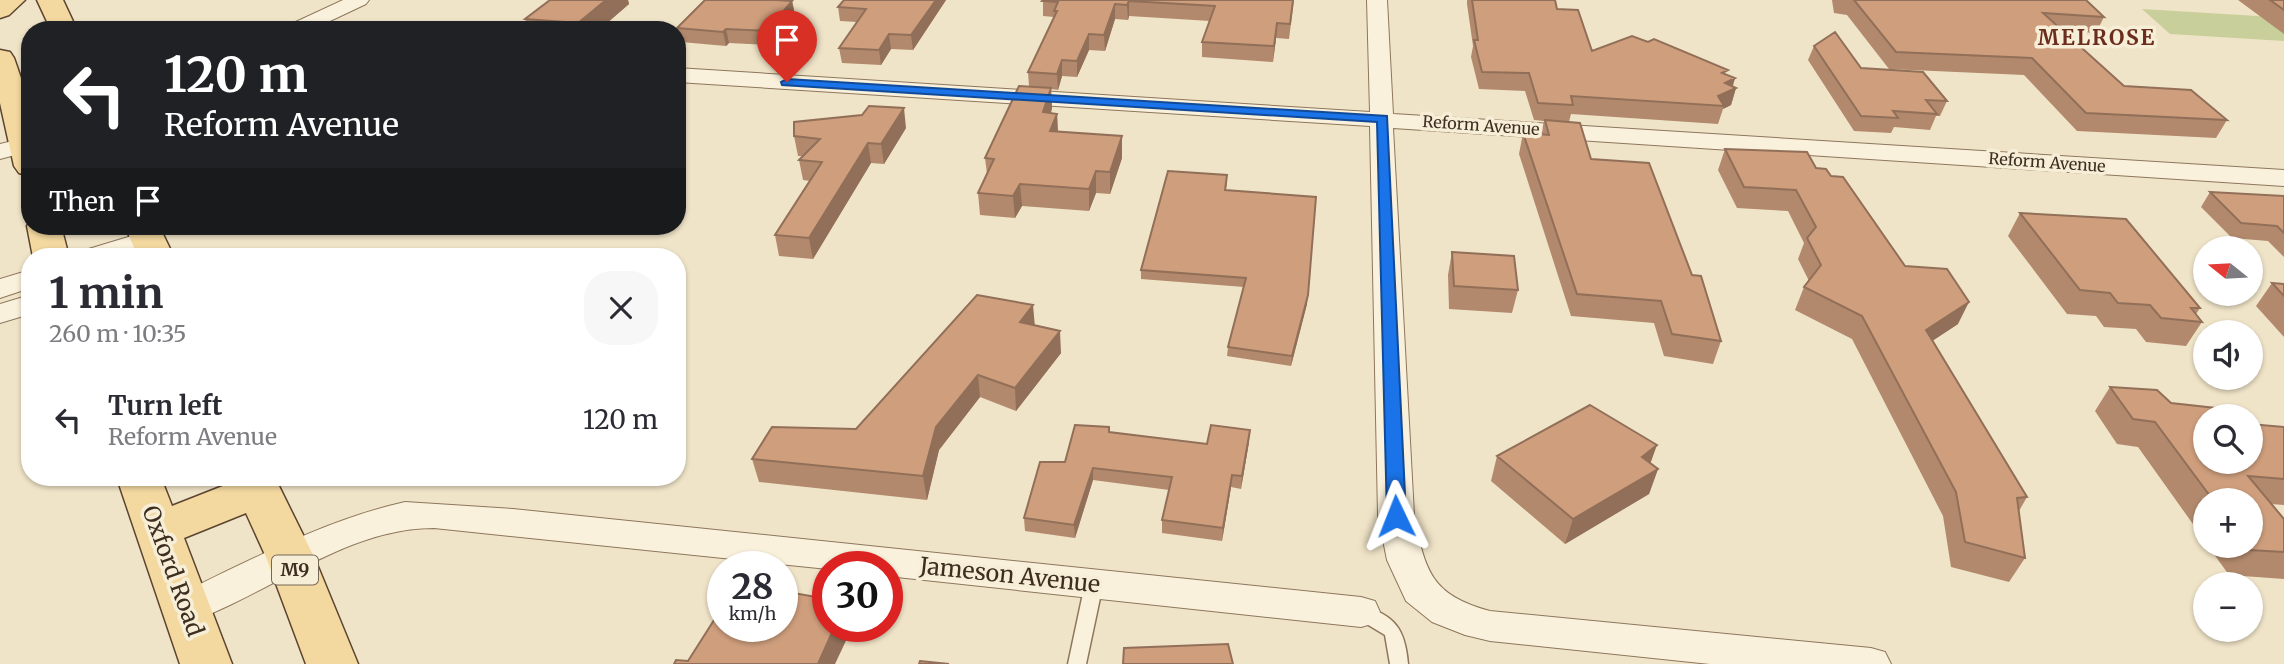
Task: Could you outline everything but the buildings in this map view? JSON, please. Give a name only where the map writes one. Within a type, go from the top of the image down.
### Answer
[{"type":"main road","points":[[0,10],[12,0]]},
{"type":"main road","points":[[50,0],[60,21]]},
{"type":"main road","points":[[0,58],[10,84],[18,155]]},
{"type":"main road","name":"Oxford Road","points":[[142,486],[206,664]]},
{"type":"main road","points":[[159,530],[251,486]]},
{"type":"main road","name":"M9","points":[[256,486],[290,557],[332,664]]},
{"type":"street","points":[[316,21],[359,0]]},
{"type":"street","points":[[1377,0],[1396,516],[1404,559],[1412,582],[1424,597],[1442,610],[1464,620],[1490,626],[1786,660],[1871,664]]},
{"type":"street","name":"Reform Avenue","points":[[686,76],[1383,118],[2284,178]]},
{"type":"street","points":[[124,248],[149,241]]},
{"type":"street","points":[[0,289],[21,281]]},
{"type":"street","points":[[0,314],[21,307]]},
{"type":"street","name":"Jameson Avenue","points":[[186,608],[290,557],[375,522],[405,515],[434,515],[1361,612]]},
{"type":"lane","points":[[1077,664],[1094,584]]},
{"type":"lane","points":[[1361,612],[1389,625],[1398,641],[1399,664]]},
{"type":"green space","points":[[2142,9],[2274,17],[2284,25],[2284,41],[2170,34]]},
{"type":"district","name":"MELROSE","points":[[2097,38]]},
{"type":"route","points":[[787,82],[1383,118],[1396,516]]}]
